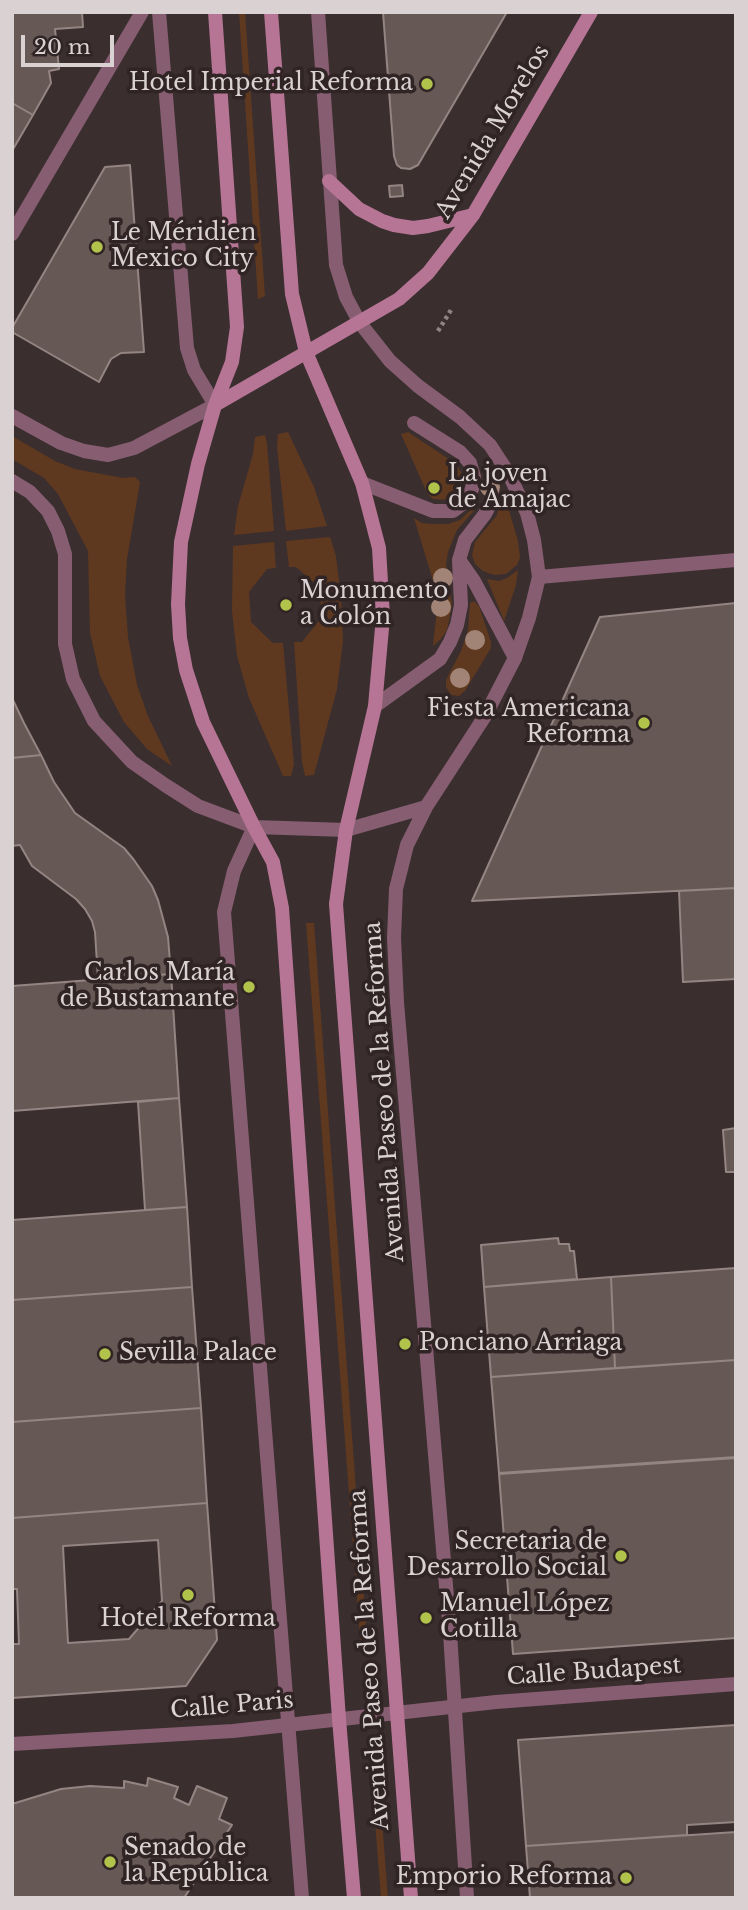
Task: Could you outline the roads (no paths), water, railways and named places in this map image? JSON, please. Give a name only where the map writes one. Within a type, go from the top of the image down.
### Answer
[{"type":"main road","name":"Avenida Paseo de la Reforma","points":[[215,12],[237,327],[232,362],[215,405],[198,464],[181,542],[178,604],[180,638],[186,670],[204,722],[273,862],[282,908],[338,1719],[354,1898]]},
{"type":"main road","name":"Avenida Paseo de la Reforma","points":[[271,12],[292,295],[306,352],[362,483],[379,548],[383,617],[375,706],[346,830],[336,912],[411,1898]]},
{"type":"main road","name":"Avenida Morelos","points":[[215,405],[399,299],[428,273],[473,215],[591,12]]},
{"type":"main road","points":[[329,181],[359,209],[394,225],[413,228],[429,226],[473,215]]},
{"type":"street","points":[[12,234],[142,12]]},
{"type":"street","points":[[12,416],[61,443],[108,455],[134,448],[215,405],[194,370],[187,348],[159,12]]},
{"type":"street","name":"Avenida Paseo de la Reforma","points":[[318,12],[336,265],[346,298],[360,323],[390,361],[460,417],[490,445],[509,474],[527,513],[539,577],[515,658],[485,716],[426,807],[407,845],[397,890],[394,938],[455,1707],[467,1898]]},
{"type":"street","points":[[362,483],[433,511],[453,511],[465,502],[472,489],[474,477],[470,463],[460,452],[414,423]]},
{"type":"street","points":[[12,481],[30,492],[48,511],[58,531],[65,554],[65,644],[73,679],[94,721],[132,762],[198,806],[254,827],[346,830],[426,807]]},
{"type":"street","points":[[375,706],[440,659],[450,642],[461,605],[459,560],[465,540],[494,497]]},
{"type":"street","points":[[459,560],[474,581],[515,658]]},
{"type":"street","points":[[539,577],[736,560]]},
{"type":"street","points":[[254,827],[234,871],[224,912],[302,1898]]},
{"type":"street","name":"Calle Budapest","points":[[455,1707],[736,1684]]},
{"type":"street","name":"Calle Paris","points":[[12,1744],[233,1731],[455,1707]]},
{"type":"place","name":"Hotel Imperial Reforma","points":[[427,84]]},
{"type":"place","name":"Le Méridien Mexico City","points":[[97,247]]},
{"type":"place","name":"La joven de Amajac","points":[[434,488]]},
{"type":"place","name":"Monumento a Colón","points":[[286,605]]},
{"type":"place","name":"Fiesta Americana Reforma","points":[[644,723]]},
{"type":"place","name":"Carlos María de Bustamante","points":[[249,987]]},
{"type":"place","name":"Ponciano Arriaga","points":[[405,1344]]},
{"type":"place","name":"Sevilla Palace","points":[[105,1354]]},
{"type":"place","name":"Secretaria de Desarrollo Social","points":[[621,1556]]},
{"type":"place","name":"Hotel Reforma","points":[[188,1595]]},
{"type":"place","name":"Manuel López Cotilla","points":[[426,1618]]},
{"type":"place","name":"Senado de la República","points":[[110,1862]]},
{"type":"place","name":"Emporio Reforma","points":[[626,1878]]}]
